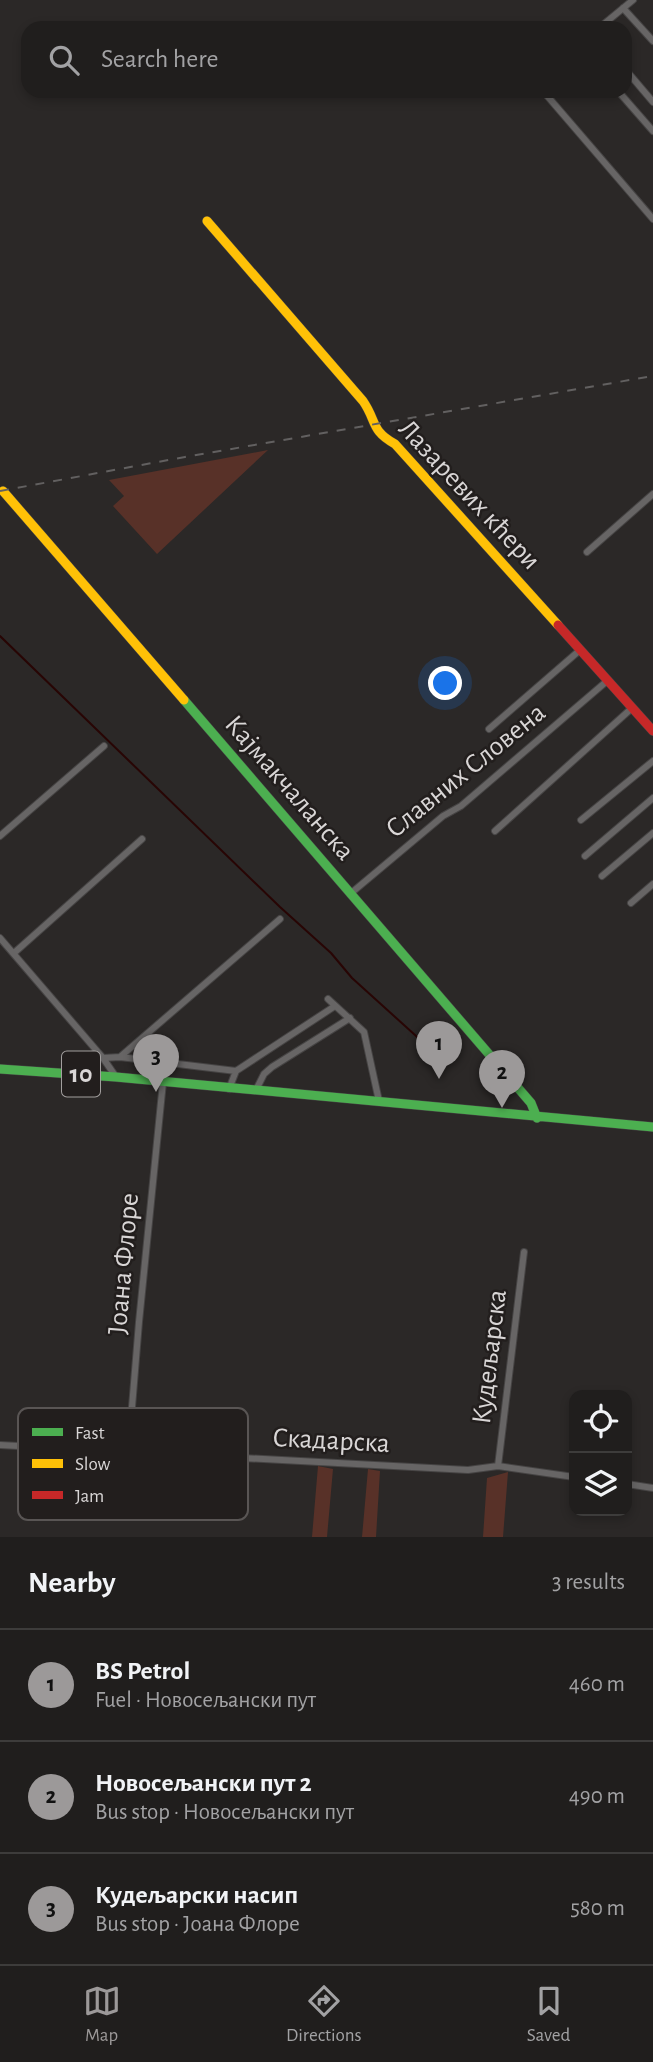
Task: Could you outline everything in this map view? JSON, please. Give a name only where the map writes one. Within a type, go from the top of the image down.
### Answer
[{"type":"street","points":[[607,21],[633,0]]},
{"type":"street","points":[[623,8],[653,41]]},
{"type":"street","points":[[632,77],[653,102]]},
{"type":"street","points":[[549,98],[653,219]]},
{"type":"street","points":[[624,98],[653,131]]},
{"type":"street","name":"Лазаревих кћери","points":[[206,221],[341,379],[363,401],[370,411],[372,423],[382,437],[403,452],[653,731]]},
{"type":"street","name":"Кајмакчаланска","points":[[3,491],[531,1103],[537,1118]]},
{"type":"street","points":[[587,552],[653,494]]},
{"type":"street","points":[[489,729],[580,650]]},
{"type":"street","name":"Славних Словена","points":[[351,894],[443,817],[461,806],[607,681]]},
{"type":"street","points":[[495,831],[632,708]]},
{"type":"street","points":[[0,836],[104,746]]},
{"type":"street","points":[[581,820],[653,761]]},
{"type":"street","points":[[585,856],[653,798]]},
{"type":"street","points":[[602,876],[653,833]]},
{"type":"street","points":[[14,953],[142,839]]},
{"type":"street","points":[[631,903],[653,884]]},
{"type":"street","points":[[120,1057],[280,919]]},
{"type":"street","points":[[0,938],[103,1058],[116,1077]]},
{"type":"street","points":[[328,999],[365,1034],[379,1101]]},
{"type":"street","points":[[229,1089],[236,1071],[335,1006]]},
{"type":"street","points":[[256,1091],[264,1074],[272,1067],[349,1018]]},
{"type":"street","points":[[103,1058],[120,1057],[236,1071]]},
{"type":"street","name":"10","points":[[0,1069],[116,1077],[653,1127]]},
{"type":"street","name":"Јоана Флоре","points":[[132,1408],[163,1082]]},
{"type":"street","name":"Кудељарска","points":[[498,1466],[524,1252]]},
{"type":"street","name":"Скадарска","points":[[0,1445],[18,1446]]},
{"type":"street","name":"Скадарска","points":[[248,1457],[459,1469],[498,1466],[569,1476]]},
{"type":"street","points":[[632,1485],[653,1488]]},
{"type":"shaded area","points":[[268,450],[157,554],[113,506],[124,496],[109,480]]},
{"type":"shaded area","points":[[318,1466],[333,1469],[327,1537],[312,1537]]},
{"type":"shaded area","points":[[368,1469],[380,1471],[376,1537],[362,1537]]},
{"type":"shaded area","points":[[508,1472],[503,1537],[483,1537],[487,1478]]},
{"type":"waterway","points":[[0,636],[331,953],[352,978],[436,1054]]},
{"type":"railway","points":[[0,491],[653,376]]},
{"type":"traffic: fast","points":[[184,700],[531,1103],[537,1118]]},
{"type":"traffic: fast","points":[[0,1069],[116,1077],[653,1127]]},
{"type":"traffic: slow","points":[[207,221],[363,401],[381,434],[395,444],[558,625]]},
{"type":"traffic: slow","points":[[3,491],[184,700]]},
{"type":"traffic: jam","points":[[558,625],[653,731]]},
{"type":"place","name":"BS Petrol","points":[[439,1079]]},
{"type":"place","name":"Кудељарски насип","points":[[156,1092]]},
{"type":"place","name":"Новосељански пут 2","points":[[502,1108]]}]
